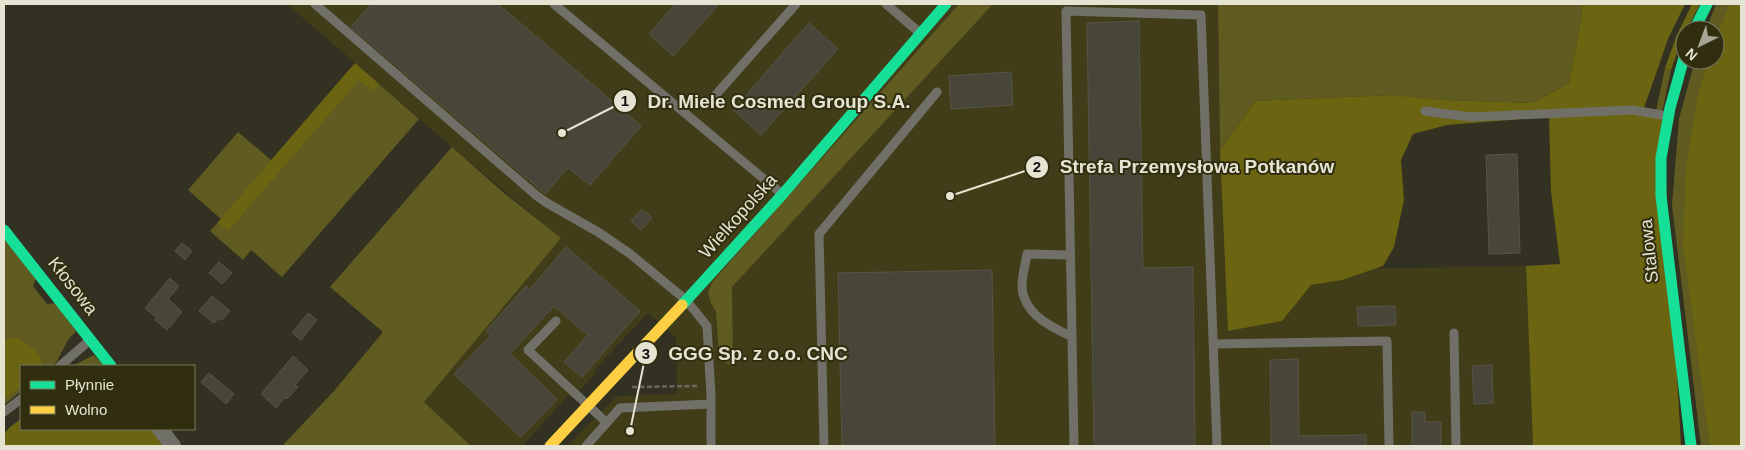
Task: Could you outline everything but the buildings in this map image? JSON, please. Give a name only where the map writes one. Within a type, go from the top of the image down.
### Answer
[{"type":"street","name":"Wielkopolska","points":[[550,446],[782,194],[946,4]]},
{"type":"street","points":[[1699,20],[1707,4]]},
{"type":"street","name":"Stalowa","points":[[1681,70],[1668,116],[1661,158],[1661,196],[1691,446]]},
{"type":"street","name":"Kłosowa","points":[[4,230],[110,365]]},
{"type":"street","points":[[161,430],[173,446]]},
{"type":"lane","points":[[315,4],[537,196],[617,245],[686,300],[707,326],[711,446]]},
{"type":"lane","points":[[554,4],[782,194]]},
{"type":"lane","points":[[712,98],[796,4]]},
{"type":"lane","points":[[886,4],[920,34]]},
{"type":"lane","points":[[1074,446],[1066,11],[1202,15],[1217,446]]},
{"type":"lane","points":[[824,446],[819,234],[937,92]]},
{"type":"lane","points":[[1425,111],[1470,117],[1632,110],[1668,116]]},
{"type":"lane","points":[[1070,255],[1027,254],[1023,279],[1024,297],[1034,314],[1052,327],[1072,336]]},
{"type":"lane","points":[[556,321],[528,350],[606,422]]},
{"type":"lane","points":[[1454,333],[1456,446]]},
{"type":"lane","points":[[61,365],[90,340]]},
{"type":"lane","points":[[1213,344],[1386,341],[1389,446]]},
{"type":"lane","points":[[4,412],[20,400]]},
{"type":"lane","points":[[586,446],[620,408],[711,404]]},
{"type":"shaded area","points":[[287,4],[1218,4],[1220,151],[1225,271],[1526,266],[1533,446],[567,446],[617,396],[677,394],[676,338],[648,313],[597,367],[594,375],[572,398],[568,395],[524,446],[471,446],[424,402],[560,238]]},
{"type":"shaded area","points":[[959,4],[993,4],[732,287],[733,367],[724,362],[719,354],[716,312],[708,293],[712,282]]},
{"type":"shaded area","points":[[1218,4],[1581,4],[1582,15],[1569,83],[1532,103],[1447,100],[1392,95],[1255,101],[1220,151]]},
{"type":"shaded area","points":[[1581,4],[1685,4],[1677,20],[1675,20],[1675,25],[1668,39],[1644,108],[1662,113],[1681,446],[1533,446],[1526,266],[1560,264],[1551,192],[1549,117],[1447,125],[1413,134],[1401,160],[1404,200],[1394,247],[1383,266],[1342,280],[1311,285],[1282,321],[1228,331],[1220,151],[1255,101],[1392,95],[1447,100],[1532,103],[1569,83],[1582,15]]},
{"type":"shaded area","points":[[1692,4],[1700,4],[1692,20],[1684,20]]},
{"type":"shaded area","points":[[1716,4],[1741,4],[1741,446],[1701,446],[1672,205],[1679,119],[1692,70],[1725,70],[1725,20],[1710,20]]},
{"type":"shaded area","points":[[1730,4],[1741,4],[1741,446],[1710,446],[1683,245],[1686,170],[1697,98],[1705,70],[1725,70],[1725,20],[1723,20]]},
{"type":"shaded area","points":[[1675,40],[1675,59],[1671,70],[1665,68]]},
{"type":"shaded area","points":[[355,63],[419,119],[282,277],[251,250],[243,260],[210,231],[221,219],[188,190],[238,132],[271,160]]},
{"type":"shaded area","points":[[355,63],[379,84],[373,91],[359,80],[228,231],[218,222]]},
{"type":"shaded area","points":[[1665,68],[1671,70],[1662,113],[1656,111]]},
{"type":"shaded area","points":[[452,147],[504,193],[561,238],[424,402],[471,446],[282,446],[334,391],[383,332],[330,287]]},
{"type":"shaded area","points":[[4,236],[36,278],[33,286],[47,304],[56,303],[76,331],[68,340],[53,365],[20,365],[20,392],[4,405]]},
{"type":"shaded area","points":[[16,337],[30,346],[42,359],[41,365],[20,365],[20,388],[4,400],[4,341]]},
{"type":"shaded area","points":[[94,355],[103,365],[74,365]]},
{"type":"shaded area","points":[[20,420],[20,430],[154,430],[166,446],[4,446],[4,434]]},
{"type":"traffic: fast","points":[[682,305],[782,195],[946,4]]},
{"type":"traffic: fast","points":[[1699,20],[1707,4]]},
{"type":"traffic: fast","points":[[1681,70],[1670,108],[1661,158],[1661,196],[1691,446]]},
{"type":"traffic: fast","points":[[4,230],[110,365]]},
{"type":"traffic: slow","points":[[550,446],[682,305]]},
{"type":"place","name":"Dr. Miele Cosmed Group S.A.","points":[[562,133]]},
{"type":"place","name":"Strefa Przemysłowa Potkanów","points":[[950,196]]},
{"type":"place","name":"GGG Sp. z o.o. CNC","points":[[630,431]]}]
